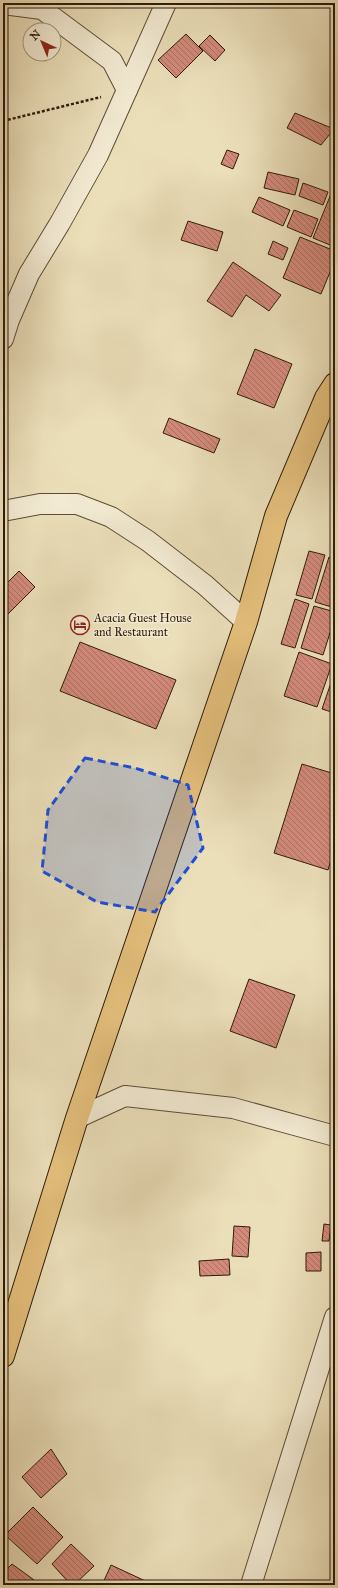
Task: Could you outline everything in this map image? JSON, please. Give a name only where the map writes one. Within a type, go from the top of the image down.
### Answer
[{"type":"main road","points":[[3,1356],[77,1118],[246,622],[276,516],[326,398],[335,384]]},
{"type":"street","points":[[3,339],[9,320],[29,274],[60,223],[98,155],[166,3]]},
{"type":"street","points":[[3,4],[42,10],[112,61],[127,90]]},
{"type":"street","points":[[3,511],[40,504],[78,504],[111,517],[148,541],[199,580],[246,622]]},
{"type":"street","points":[[77,1118],[125,1096],[233,1108],[335,1136]]},
{"type":"street","points":[[251,1585],[335,1317]]},
{"type":"path","points":[[3,122],[127,90]]},
{"type":"highlighted area","points":[[85,758],[135,768],[188,785],[203,848],[155,912],[97,902],[42,871],[48,810]]},
{"type":"building","points":[[186,34],[203,51],[176,78],[158,60]]},
{"type":"building","points":[[210,35],[225,50],[215,61],[199,46]]},
{"type":"building","points":[[295,113],[334,129],[321,145],[287,128]]},
{"type":"building","points":[[227,150],[239,154],[233,169],[221,164]]},
{"type":"building","points":[[268,172],[299,179],[295,195],[264,188]]},
{"type":"building","points":[[335,174],[335,185],[331,183]]},
{"type":"building","points":[[303,183],[328,192],[323,205],[299,196]]},
{"type":"building","points":[[333,189],[335,189],[335,247],[313,238]]},
{"type":"building","points":[[259,197],[290,210],[283,226],[252,212]]},
{"type":"building","points":[[294,210],[318,219],[311,237],[287,227]]},
{"type":"building","points":[[188,221],[223,232],[217,251],[181,240]]},
{"type":"building","points":[[300,237],[335,251],[335,260],[321,294],[283,278]]},
{"type":"building","points":[[273,241],[288,248],[283,260],[268,254]]},
{"type":"building","points":[[233,262],[281,295],[269,311],[246,295],[232,317],[207,301]]},
{"type":"building","points":[[255,349],[292,364],[274,408],[237,394]]},
{"type":"building","points":[[169,418],[220,439],[214,453],[163,433]]},
{"type":"building","points":[[309,551],[325,555],[312,599],[296,595]]},
{"type":"building","points":[[329,557],[335,559],[335,608],[315,602]]},
{"type":"building","points":[[19,571],[35,587],[7,615],[3,612],[3,587]]},
{"type":"building","points":[[295,599],[309,604],[295,648],[281,644]]},
{"type":"building","points":[[314,606],[335,612],[335,617],[323,655],[301,648]]},
{"type":"building","points":[[80,642],[176,680],[156,729],[60,691]]},
{"type":"building","points":[[299,652],[332,664],[317,707],[284,696]]},
{"type":"building","points":[[335,671],[335,713],[322,709]]},
{"type":"building","points":[[302,764],[335,774],[335,846],[328,870],[274,853]]},
{"type":"building","points":[[249,979],[295,995],[276,1048],[230,1031]]},
{"type":"building","points":[[324,1224],[331,1225],[329,1241],[322,1241]]},
{"type":"building","points":[[234,1226],[250,1227],[248,1257],[232,1256]]},
{"type":"building","points":[[321,1252],[321,1271],[306,1271],[306,1253]]},
{"type":"building","points":[[229,1259],[230,1275],[200,1276],[199,1261]]},
{"type":"building","points":[[51,1449],[67,1474],[41,1498],[22,1477]]},
{"type":"building","points":[[33,1507],[63,1537],[37,1564],[5,1535]]},
{"type":"building","points":[[71,1544],[94,1566],[74,1585],[71,1585],[52,1564]]},
{"type":"building","points":[[12,1564],[41,1585],[3,1585],[3,1573]]},
{"type":"building","points":[[111,1565],[154,1585],[102,1585]]},
{"type":"place","name":"Acacia Guest House and Restaurant","points":[[80,625]]}]
